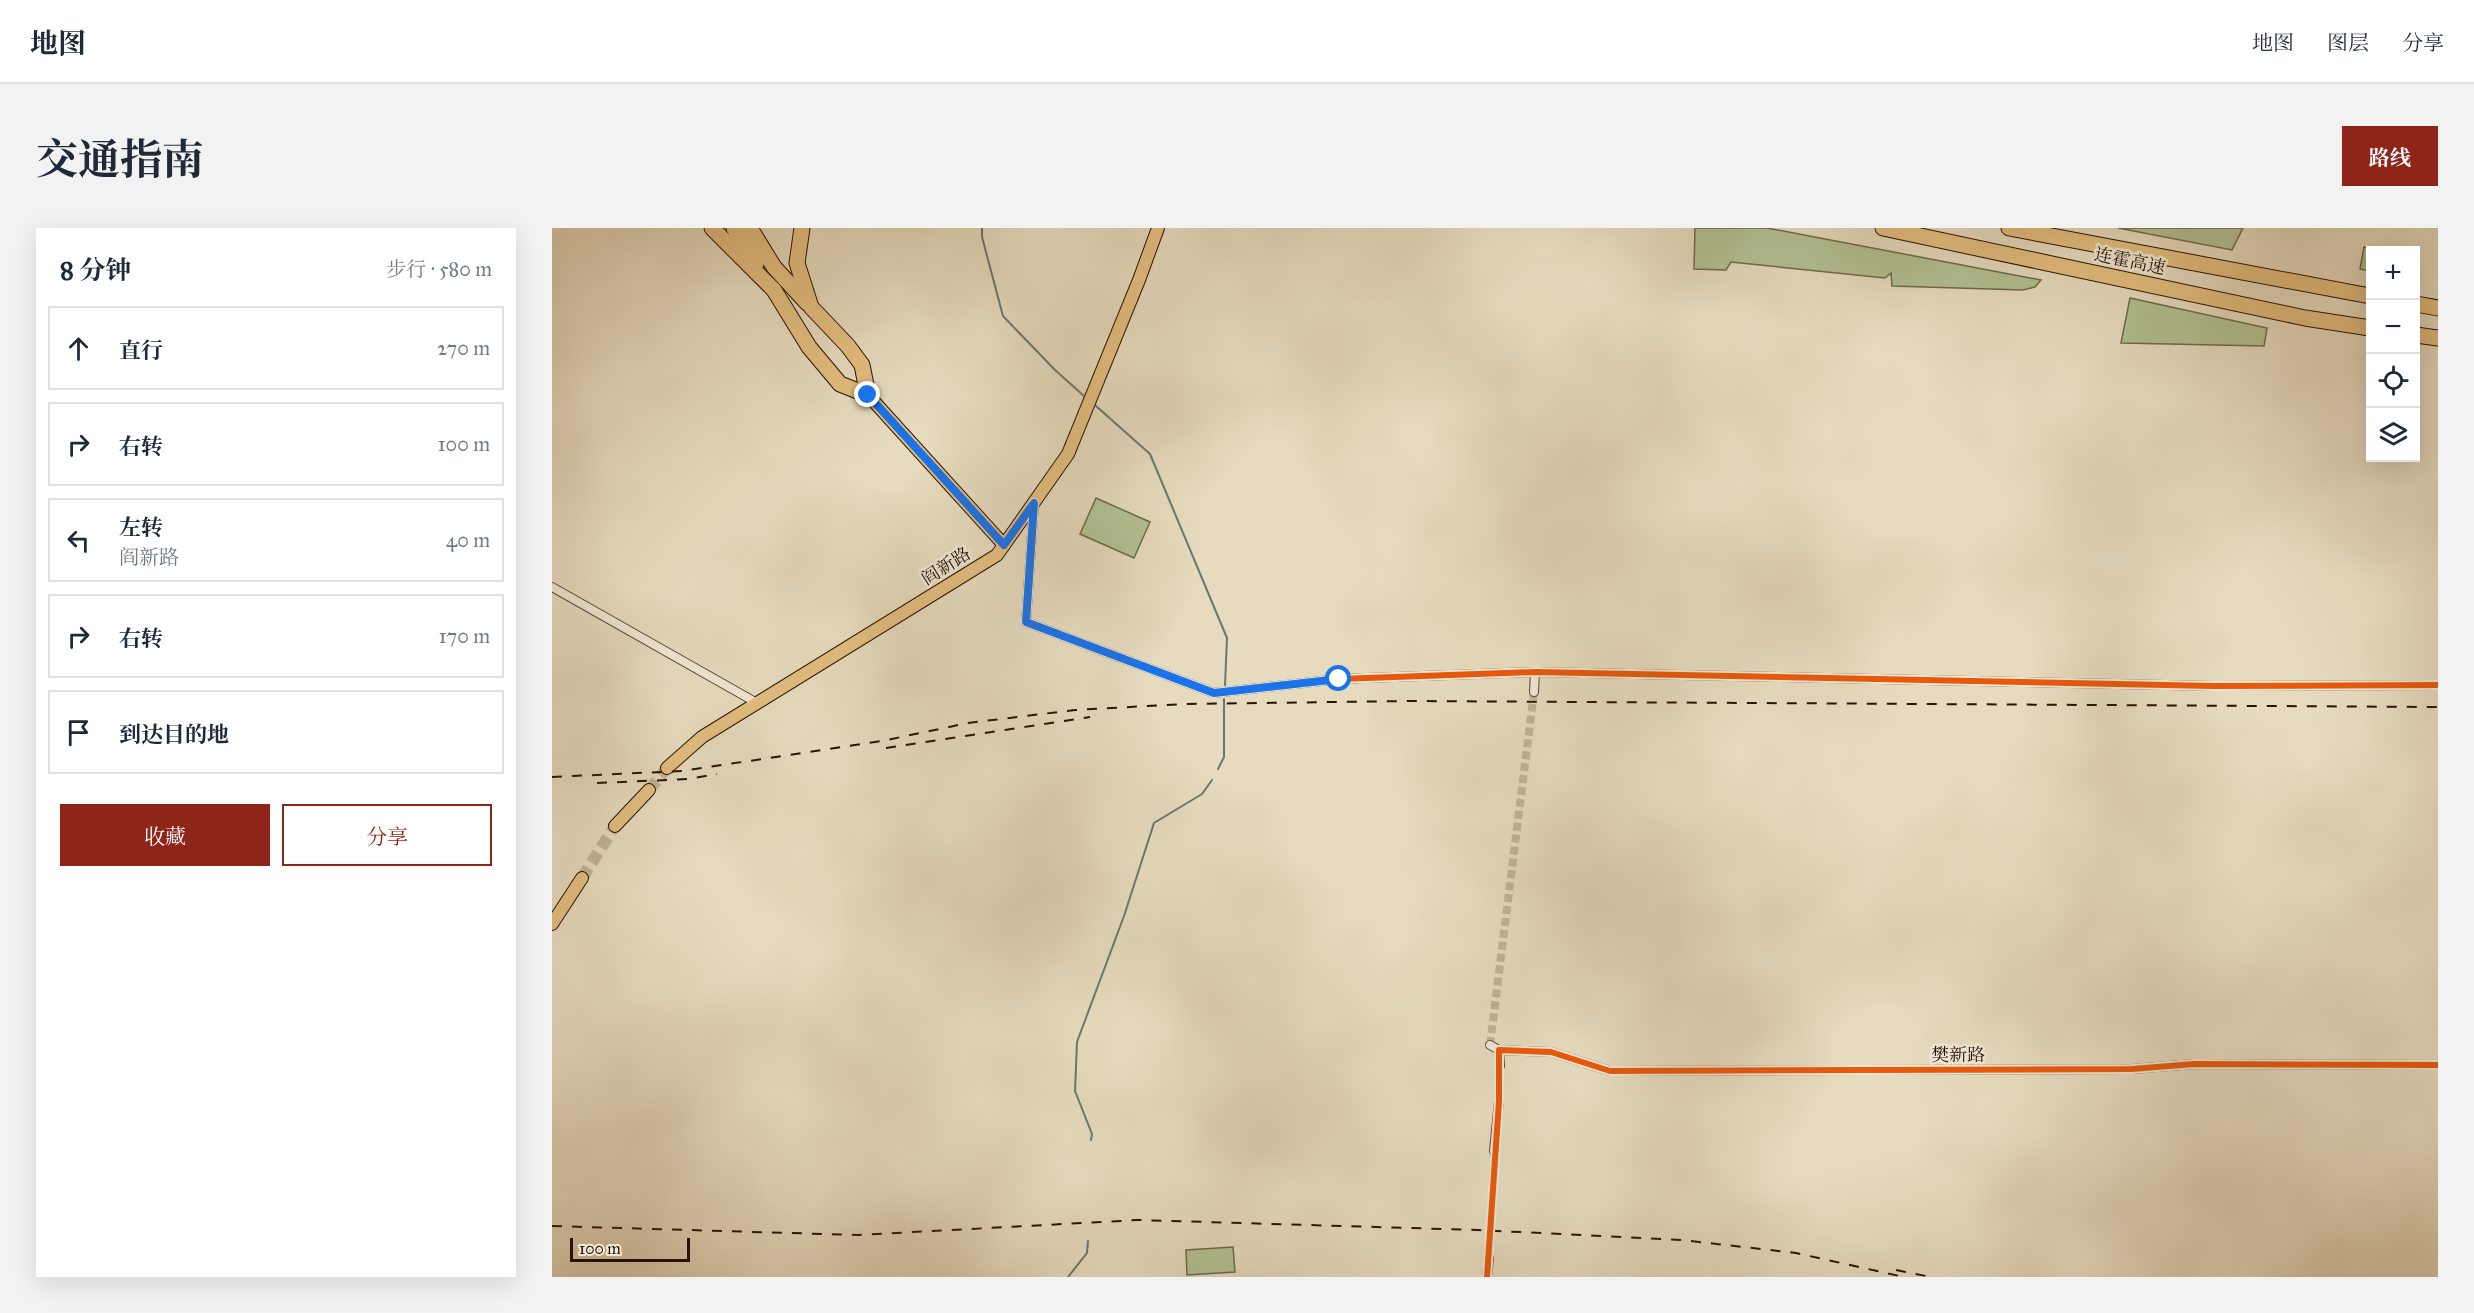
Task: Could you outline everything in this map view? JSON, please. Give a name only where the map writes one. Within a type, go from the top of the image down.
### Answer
[{"type":"highway","points":[[712,228],[774,290]]},
{"type":"highway","points":[[734,228],[748,254],[774,290],[809,347],[840,384],[868,395]]},
{"type":"highway","points":[[750,228],[774,267],[848,346],[862,365],[868,395]]},
{"type":"highway","points":[[802,228],[797,262],[811,307]]},
{"type":"highway","name":"连霍高速","points":[[1883,228],[2305,318],[2366,327]]},
{"type":"highway","name":"连霍高速","points":[[2009,228],[2366,295]]},
{"type":"highway","points":[[2420,305],[2438,308]]},
{"type":"highway","points":[[2420,336],[2438,338]]},
{"type":"main road","name":"阎新路","points":[[667,768],[702,737],[997,555],[1068,454],[1158,228]]},
{"type":"main road","points":[[868,395],[1004,545]]},
{"type":"main road","points":[[615,826],[650,790]]},
{"type":"main road","points":[[552,924],[582,878]]},
{"type":"street","points":[[1034,503],[1026,622],[1214,693],[1339,679],[1535,672],[2201,686],[2438,685]]},
{"type":"street","points":[[552,587],[757,703]]},
{"type":"street","points":[[1534,692],[1535,672]]},
{"type":"street","points":[[1490,1045],[1498,1050],[1500,1066]]},
{"type":"street","name":"樊新路","points":[[1498,1050],[1551,1052],[1610,1071],[2120,1069],[2194,1064],[2438,1065]]},
{"type":"street","points":[[1494,1151],[1499,1101]]},
{"type":"street","points":[[1487,1277],[1489,1258]]},
{"type":"green space","points":[[1695,228],[1767,228],[2041,280],[2035,287],[2023,290],[1892,286],[1891,273],[1885,278],[1731,262],[1726,270],[1694,269]]},
{"type":"green space","points":[[2118,228],[2243,228],[2232,250]]},
{"type":"green space","points":[[2364,247],[2366,247],[2366,270],[2360,269]]},
{"type":"green space","points":[[2130,298],[2267,328],[2264,346],[2121,343]]},
{"type":"green space","points":[[1096,498],[1150,522],[1134,558],[1080,534]]},
{"type":"green space","points":[[1233,1247],[1235,1272],[1187,1275],[1186,1250]]},
{"type":"waterway","points":[[982,228],[982,237],[1003,316],[1055,370],[1084,396]]},
{"type":"waterway","points":[[1096,406],[1150,454],[1227,638],[1225,685]]},
{"type":"waterway","points":[[1218,769],[1224,757],[1224,699]]},
{"type":"waterway","points":[[1091,1140],[1092,1134],[1075,1091],[1077,1042],[1124,916],[1154,823],[1202,794],[1212,780]]},
{"type":"waterway","points":[[1068,1277],[1087,1253],[1088,1241]]},
{"type":"tunnel","points":[[1490,1045],[1534,692]]},
{"type":"tunnel","points":[[649,790],[667,768]]},
{"type":"tunnel","points":[[582,878],[615,826]]},
{"type":"tunnel","points":[[1499,1101],[1500,1066]]},
{"type":"tunnel","points":[[1489,1258],[1494,1151]]},
{"type":"railway","points":[[552,777],[682,771],[882,741],[968,723],[1075,710],[1184,704],[1411,701],[2438,707]]},
{"type":"railway","points":[[886,748],[1090,717]]},
{"type":"railway","points":[[597,783],[689,779],[717,774]]},
{"type":"railway","points":[[552,1226],[858,1235],[1138,1220],[1478,1230],[1682,1240],[1796,1253],[1904,1277]]},
{"type":"railway","points":[[1896,1270],[1931,1277]]},
{"type":"cycle path","points":[[1034,503],[1026,622],[1214,693],[1339,679],[1535,672],[2213,686],[2438,685]]},
{"type":"cycle path","points":[[1487,1277],[1499,1101],[1499,1050],[1551,1052],[1610,1071],[2132,1069],[2194,1064],[2438,1065]]},
{"type":"route","points":[[868,395],[1004,545],[1034,503],[1026,622],[1214,693],[1339,679]]}]
